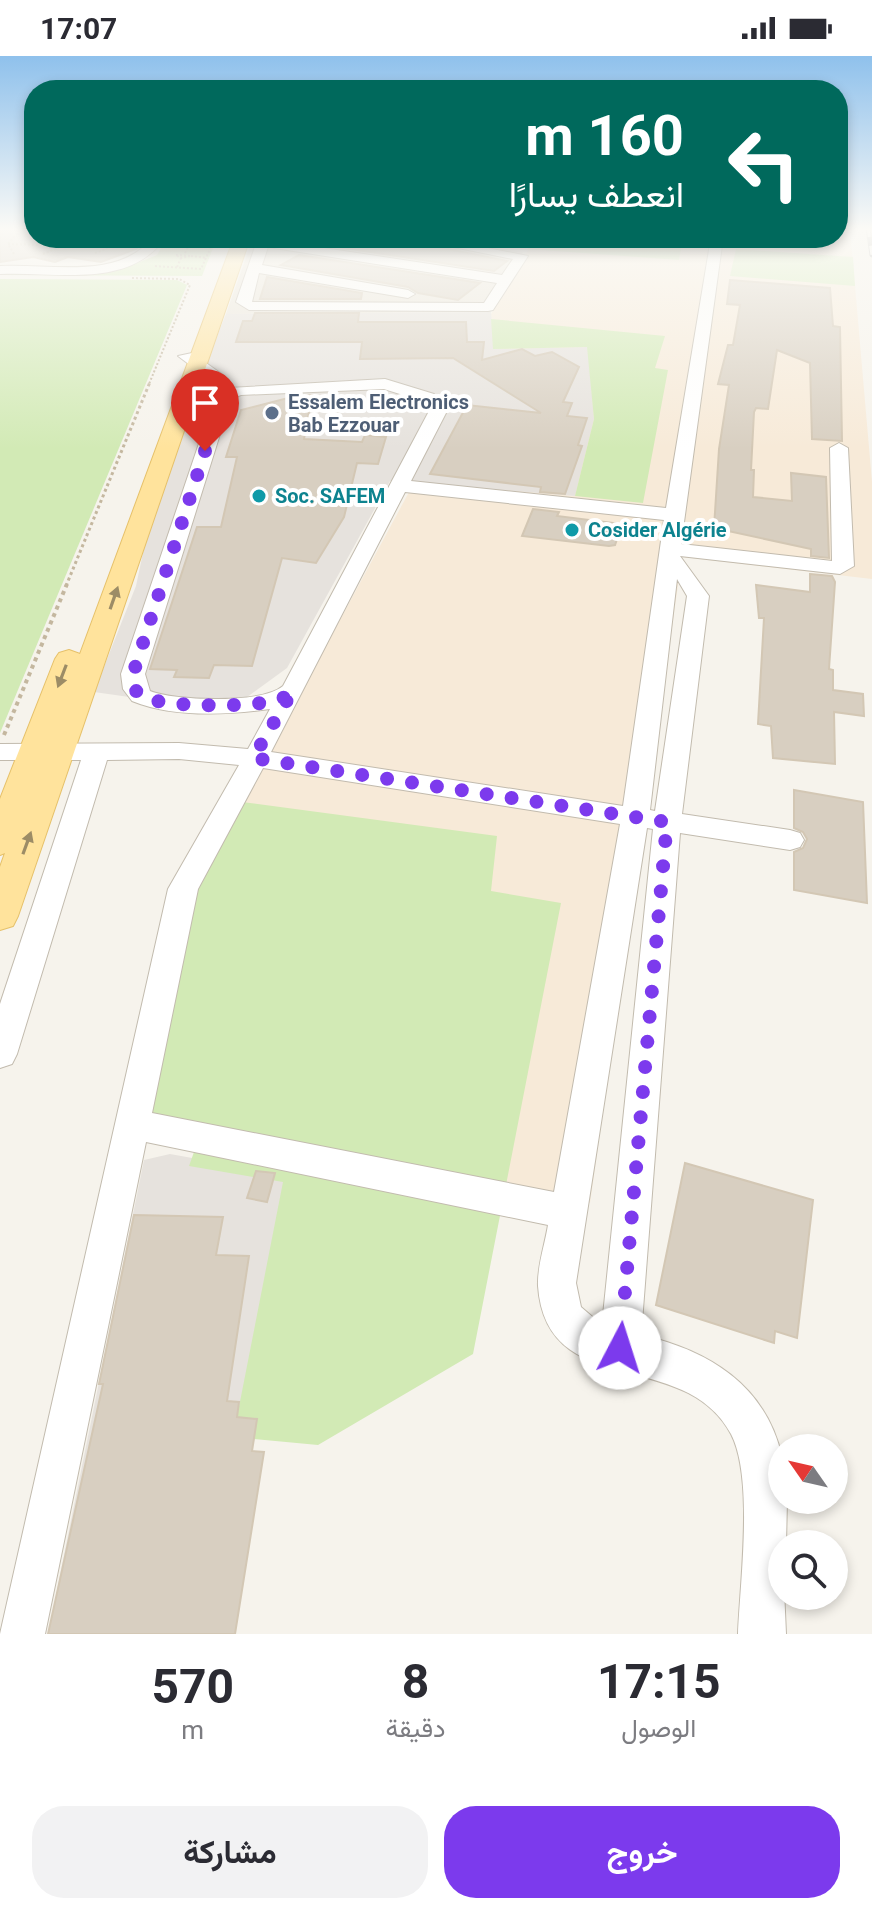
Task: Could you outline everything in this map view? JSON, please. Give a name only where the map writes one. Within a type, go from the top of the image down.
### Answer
[{"type":"main road","points":[[0,916],[47,751],[191,359],[207,302]]},
{"type":"main road","points":[[191,359],[222,302]]},
{"type":"main road","points":[[0,843],[47,751]]},
{"type":"street","points":[[243,302],[249,306],[488,307]]},
{"type":"street","points":[[456,302],[488,307]]},
{"type":"street","points":[[488,307],[492,302]]},
{"type":"street","points":[[707,302],[671,556],[698,596],[567,1212],[557,1283],[563,1318],[591,1343],[676,1363],[716,1386],[747,1420],[765,1471],[762,1634]]},
{"type":"street","points":[[191,359],[217,378],[223,396],[133,674],[133,685],[139,695],[167,704],[266,702],[283,698],[293,690]]},
{"type":"street","points":[[21,1634],[183,889],[293,690],[437,413],[428,398],[400,386],[371,383],[238,390],[223,396]]},
{"type":"street","points":[[671,556],[840,568],[843,566],[839,448]]},
{"type":"street","points":[[400,486],[675,515]]},
{"type":"street","points":[[0,1054],[97,750]]},
{"type":"street","points":[[0,752],[179,751],[253,758],[790,840]]},
{"type":"street","points":[[620,1348],[651,820]]},
{"type":"street","points":[[132,1124],[567,1212]]},
{"type":"path","points":[[0,745],[183,302]]},
{"type":"shaded area","points":[[230,302],[497,302],[491,312],[226,314]]},
{"type":"shaded area","points":[[498,302],[856,302],[872,482],[872,579],[682,557],[590,1203],[146,1114],[192,894],[415,481],[575,496],[493,349],[491,314]]},
{"type":"shaded area","points":[[491,312],[494,349],[588,347],[594,419],[575,496],[390,481],[287,668],[228,711],[94,692],[136,586],[159,477],[226,314]]},
{"type":"shaded area","points":[[170,1154],[298,1177],[205,1634],[48,1634],[144,1160]]},
{"type":"green space","points":[[0,302],[180,302],[0,733]]},
{"type":"green space","points":[[491,319],[665,336],[655,368],[668,370],[643,503],[575,496],[594,419],[587,347],[493,349]]},
{"type":"green space","points":[[242,802],[497,836],[491,891],[561,903],[473,1354],[318,1445],[254,1439],[257,1419],[237,1417],[283,1182],[189,1166],[204,1124],[146,1114],[192,894]]},
{"type":"building","points":[[831,302],[833,326],[840,327],[842,441],[812,439],[810,363],[777,350],[768,409],[756,408],[754,412],[751,470],[754,470],[753,497],[792,501],[791,473],[826,477],[829,558],[811,556],[811,549],[714,528],[719,449],[729,385],[718,384],[728,345],[733,345],[740,305],[727,304]]},
{"type":"building","points":[[255,313],[359,313],[358,322],[466,322],[467,342],[484,342],[482,360],[522,349],[535,356],[552,352],[579,367],[563,402],[572,403],[567,416],[587,418],[578,445],[582,446],[565,494],[540,492],[541,487],[430,474],[467,405],[541,413],[453,358],[360,359],[362,342],[236,342],[243,321],[252,321]]},
{"type":"building","points":[[312,395],[304,439],[362,442],[365,435],[386,437],[378,464],[357,463],[344,517],[316,563],[282,558],[252,666],[214,665],[209,678],[174,677],[177,670],[150,669],[197,527],[221,527],[237,457],[226,457],[241,410]]},
{"type":"building","name":"Cosider Algérie","points":[[533,509],[559,512],[557,516],[622,524],[615,545],[609,546],[522,536]]},
{"type":"building","points":[[810,574],[832,576],[835,582],[829,669],[833,670],[833,690],[863,694],[864,716],[834,712],[835,764],[773,758],[771,726],[758,724],[764,618],[759,618],[756,585],[810,592]]},
{"type":"building","points":[[794,790],[863,802],[867,903],[794,890],[794,852],[803,848],[807,839],[803,832],[794,828]]},
{"type":"building","points":[[685,1163],[813,1200],[797,1338],[775,1331],[774,1343],[656,1305]]},
{"type":"building","points":[[256,1171],[275,1173],[267,1202],[247,1198]]},
{"type":"building","points":[[134,1215],[223,1217],[216,1255],[249,1256],[227,1401],[239,1402],[237,1417],[257,1419],[252,1451],[264,1452],[235,1634],[48,1634],[103,1384],[99,1384]]},
{"type":"place","name":"Essalem Electronics Bab Ezzouar","points":[[272,413]]},
{"type":"place","name":"Soc. SAFEM","points":[[259,496]]},
{"type":"place","name":"Cosider Algérie","points":[[572,530]]},
{"type":"route","points":[[205,451],[133,674],[133,685],[139,695],[167,704],[266,702],[283,698],[293,690],[253,758],[667,822],[620,1348]]}]
